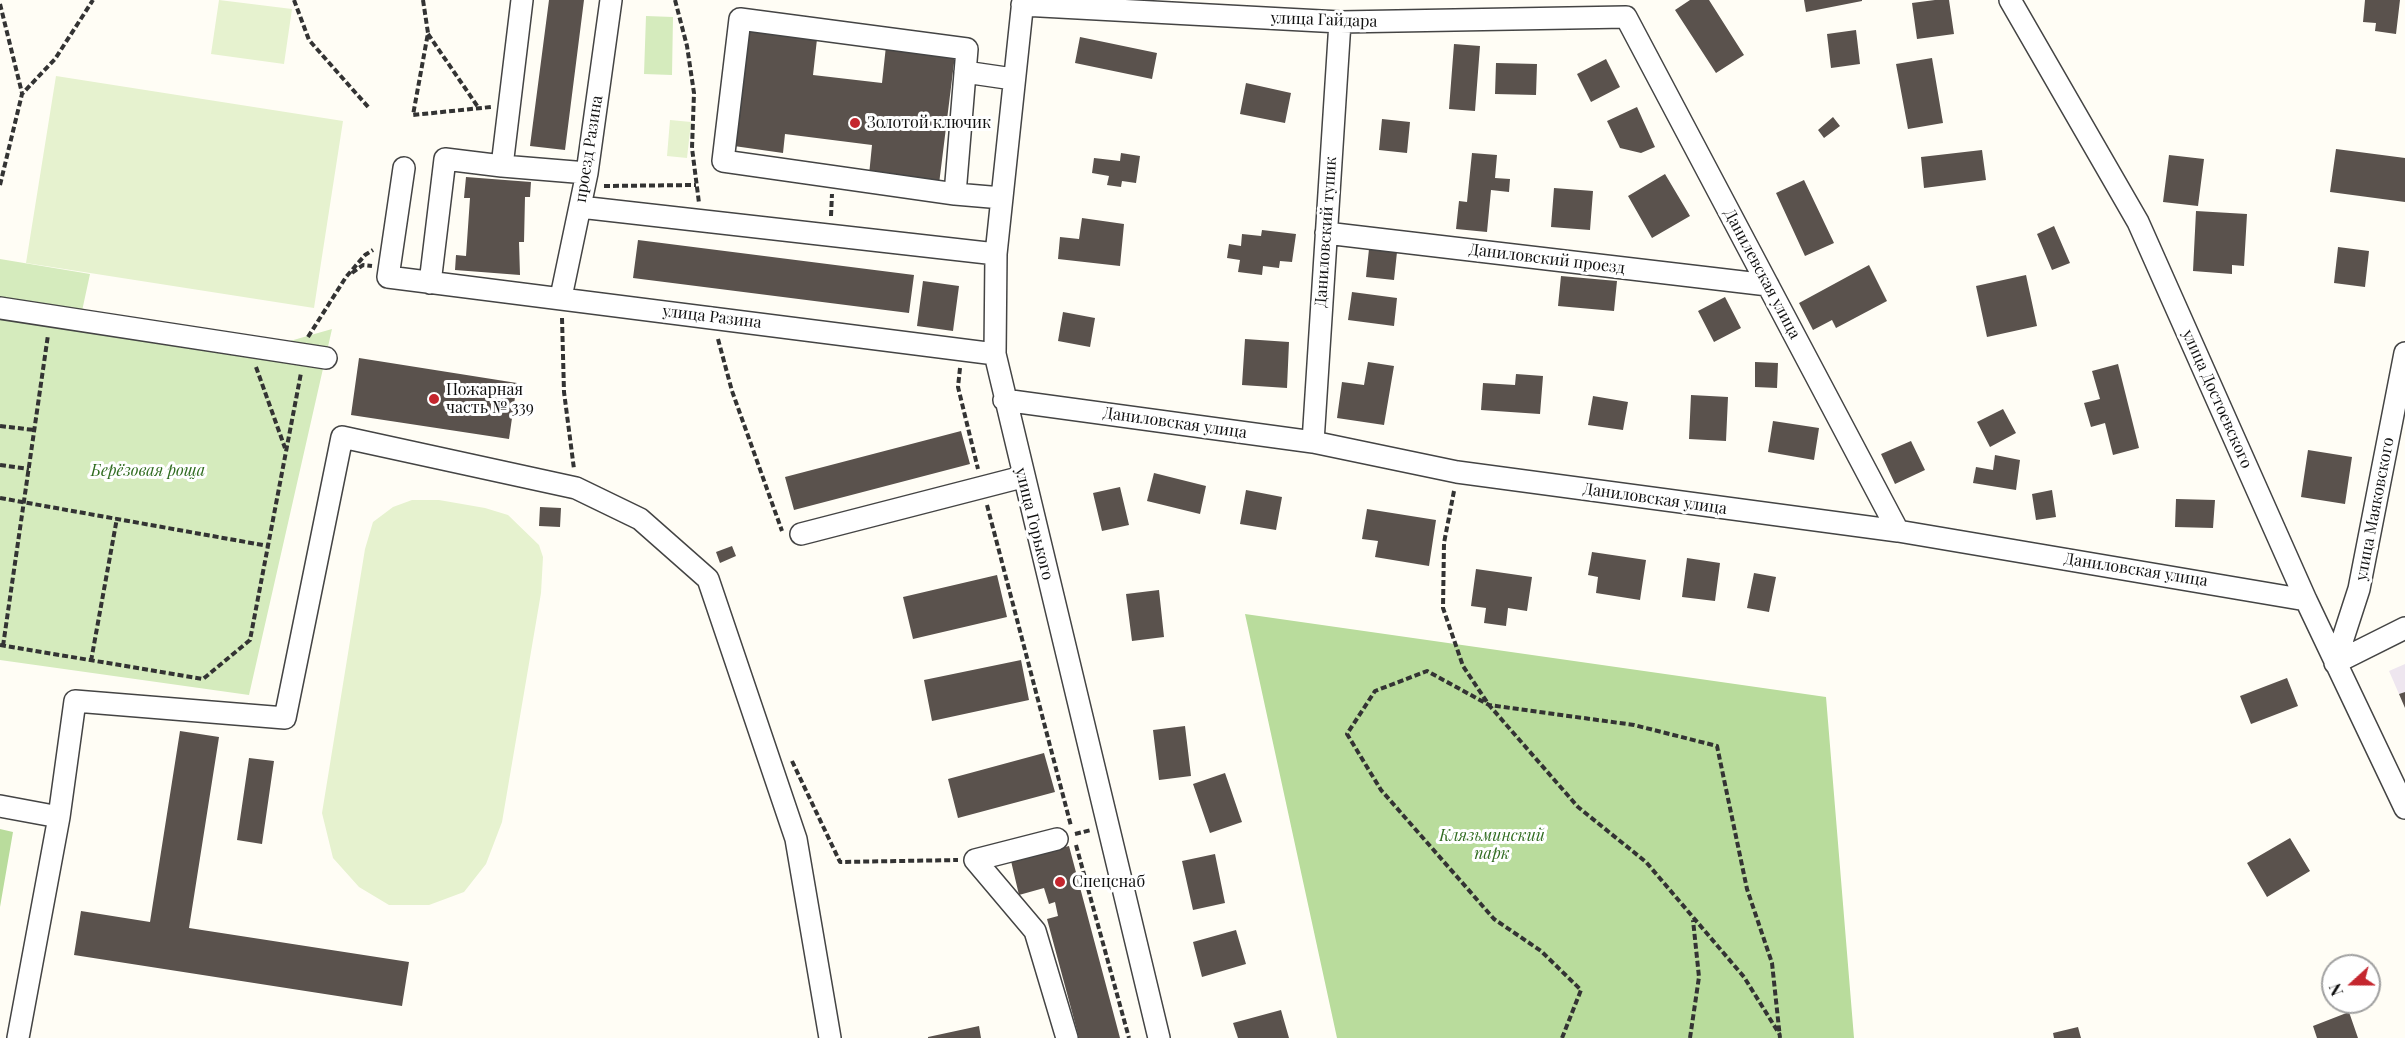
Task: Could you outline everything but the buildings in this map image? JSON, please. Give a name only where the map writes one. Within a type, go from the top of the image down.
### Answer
[{"type":"street","points":[[502,166],[522,0]]},
{"type":"street","name":"проезд Разина","points":[[561,297],[587,173],[611,0]]},
{"type":"street","name":"улица Достоевского","points":[[2010,0],[2138,222],[2306,600],[2405,808]]},
{"type":"street","name":"улица Гайдара","points":[[1022,2],[1340,22],[1626,17]]},
{"type":"street","name":"улица Горького","points":[[1022,2],[996,254],[994,354],[1159,1038]]},
{"type":"street","name":"Данилевская улица","points":[[1626,17],[1898,531]]},
{"type":"street","points":[[955,194],[967,49],[740,19],[723,161],[955,194],[1002,198]]},
{"type":"street","name":"Даниловский тупик","points":[[1312,442],[1340,22]]},
{"type":"street","points":[[965,72],[1013,79]]},
{"type":"street","points":[[430,283],[445,159],[587,173]]},
{"type":"street","name":"улица Разина","points":[[404,168],[388,277],[561,297],[994,354]]},
{"type":"street","points":[[580,207],[996,254]]},
{"type":"street","name":"Даниловский проезд","points":[[1326,233],[1768,285]]},
{"type":"street","points":[[0,308],[306,345],[326,358]]},
{"type":"street","name":"улица Маяковского","points":[[2336,663],[2359,589],[2405,353]]},
{"type":"street","name":"Даниловская улица","points":[[1004,400],[1312,442],[1457,472],[1898,531],[2306,600]]},
{"type":"street","points":[[18,1038],[59,817],[75,701],[285,717],[342,437],[576,488],[640,519],[708,579],[796,839],[830,1038]]},
{"type":"street","points":[[801,534],[1022,477]]},
{"type":"street","points":[[2336,663],[2405,628]]},
{"type":"street","points":[[0,806],[59,817]]},
{"type":"street","points":[[1065,837],[975,860],[1035,931],[1067,1038]]},
{"type":"path","points":[[22,94],[55,59],[93,0]]},
{"type":"path","points":[[294,0],[309,40],[369,108]]},
{"type":"path","points":[[423,0],[428,33],[412,115],[510,105]]},
{"type":"path","points":[[675,0],[687,46],[694,93],[692,148],[703,221]]},
{"type":"path","points":[[0,3],[22,94],[0,185]]},
{"type":"path","points":[[428,33],[478,108]]},
{"type":"path","points":[[830,235],[833,183]]},
{"type":"path","points":[[618,188],[696,185]]},
{"type":"path","points":[[561,297],[564,392],[576,488]]},
{"type":"path","points":[[712,317],[732,391],[785,538],[801,534]]},
{"type":"path","points":[[48,333],[2,645],[203,680],[250,640],[306,345]]},
{"type":"path","points":[[962,350],[958,387],[1065,837],[1129,1038]]},
{"type":"path","points":[[256,367],[286,450]]},
{"type":"path","points":[[0,426],[34,430]]},
{"type":"path","points":[[0,465],[29,469]]},
{"type":"path","points":[[1457,472],[1444,543],[1443,608],[1464,666],[1489,705],[1578,807],[1646,862],[1693,917],[1744,977],[1781,1037]]},
{"type":"path","points":[[0,498],[268,546]]},
{"type":"path","points":[[91,661],[117,518]]},
{"type":"path","points":[[1562,1038],[1581,990],[1541,951],[1494,920],[1381,790],[1347,734],[1375,691],[1427,670],[1489,705],[1634,725],[1717,746],[1747,889],[1772,963],[1781,1037]]},
{"type":"path","points":[[790,756],[840,862],[975,860]]},
{"type":"path","points":[[1065,837],[1107,827]]},
{"type":"path","points":[[1690,1038],[1699,977],[1693,917]]},
{"type":"shaded area","points":[[2405,664],[2405,692],[2399,694],[2389,671]]},
{"type":"green space","points":[[219,0],[292,9],[284,64],[211,54]]},
{"type":"green space","points":[[646,16],[673,17],[672,75],[644,74]]},
{"type":"green space","points":[[56,76],[343,121],[314,308],[26,263]]},
{"type":"green space","points":[[670,120],[691,122],[687,158],[667,156]]},
{"type":"green space","name":"Берёзовая роща","points":[[0,259],[90,274],[82,311],[283,343],[332,329],[249,695],[0,660]]},
{"type":"green space","points":[[412,500],[439,500],[485,508],[508,515],[539,545],[543,557],[541,593],[502,822],[486,864],[464,892],[429,905],[389,905],[359,887],[333,858],[322,813],[365,549],[373,522],[393,507]]},
{"type":"green space","name":"Клязьминский парк","points":[[1245,614],[1826,697],[1854,1038],[1337,1038]]},
{"type":"green space","points":[[0,829],[13,832],[0,907]]},
{"type":"place","name":"Золотой ключик","points":[[855,123]]},
{"type":"place","name":"Пожарная часть № 339","points":[[434,399]]},
{"type":"place","name":"Спецснаб","points":[[1060,882]]}]
